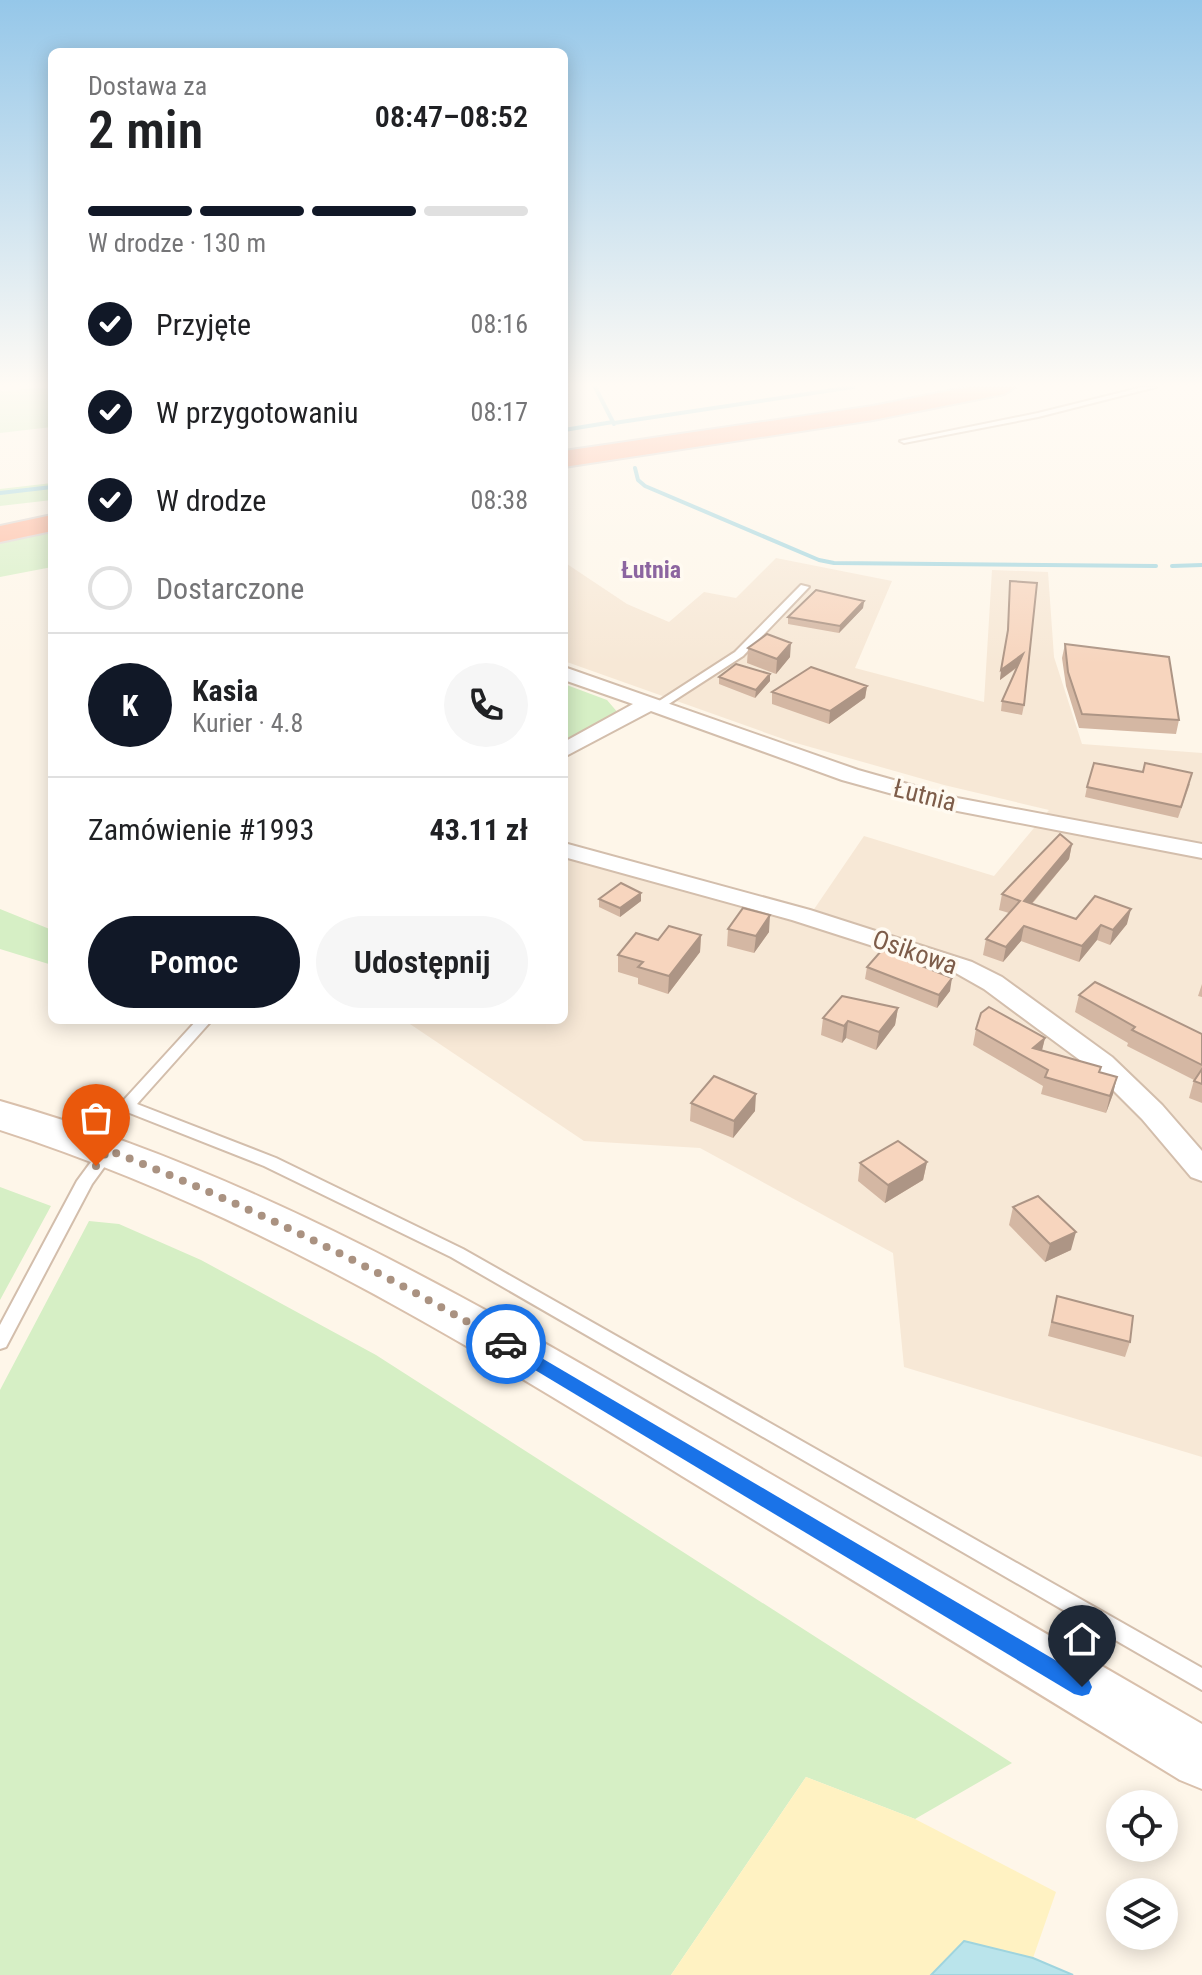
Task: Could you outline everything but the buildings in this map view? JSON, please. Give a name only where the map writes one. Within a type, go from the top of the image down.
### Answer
[{"type":"highway","points":[[0,514],[48,509]]},
{"type":"highway","points":[[0,532],[48,524]]},
{"type":"street","name":"Łutnia","points":[[568,674],[850,775],[955,804],[1202,851]]},
{"type":"street","points":[[568,749],[653,706]]},
{"type":"street","name":"Osikowa","points":[[568,851],[801,915],[963,967],[993,983],[1102,1063],[1144,1103],[1202,1170]]},
{"type":"street","points":[[0,1115],[108,1150],[245,1206],[421,1294],[1202,1758]]},
{"type":"lane","points":[[653,706],[727,663],[804,587]]},
{"type":"lane","points":[[727,663],[741,667]]},
{"type":"lane","points":[[201,1024],[127,1106],[270,1162],[457,1253],[1202,1680]]},
{"type":"lane","points":[[0,1342],[85,1181],[108,1150]]},
{"type":"shaded area","points":[[776,558],[892,581],[855,668],[984,702],[992,570],[1048,572],[1054,657],[1082,744],[1202,753],[1202,1457],[904,1367],[893,1253],[700,1148],[584,1141],[410,1024],[568,1024],[568,857],[806,921],[864,836],[994,876],[1049,810],[944,785],[789,741],[568,662],[568,565],[627,604],[669,622],[704,592],[736,598]]},
{"type":"green space","points":[[48,483],[48,500],[0,506],[0,489]]},
{"type":"green space","points":[[48,533],[48,568],[0,577],[0,540]]},
{"type":"green space","points":[[568,685],[607,700],[619,714],[568,742]]},
{"type":"green space","points":[[0,909],[48,928],[48,964],[0,949]]},
{"type":"green space","points":[[0,1187],[51,1206],[0,1300]]},
{"type":"green space","points":[[89,1221],[119,1224],[201,1260],[376,1355],[1012,1763],[915,1819],[806,1777],[671,1975],[0,1975],[0,1390]]},
{"type":"sand","points":[[806,1777],[915,1819],[1056,1892],[1033,1958],[965,1941],[931,1975],[671,1975]]},
{"type":"water","points":[[964,1941],[1033,1958],[1073,1975],[931,1975]]},
{"type":"waterway","points":[[638,479],[645,486],[819,560],[834,563],[1156,566]]},
{"type":"waterway","points":[[0,493],[48,487]]},
{"type":"waterway","points":[[1172,566],[1202,565]]},
{"type":"way so far","points":[[96,1166],[108,1150],[245,1206],[399,1282],[506,1344]]},
{"type":"district","name":"Łutnia","points":[[651,570]]},
{"type":"route","points":[[506,1344],[1082,1687]]}]
